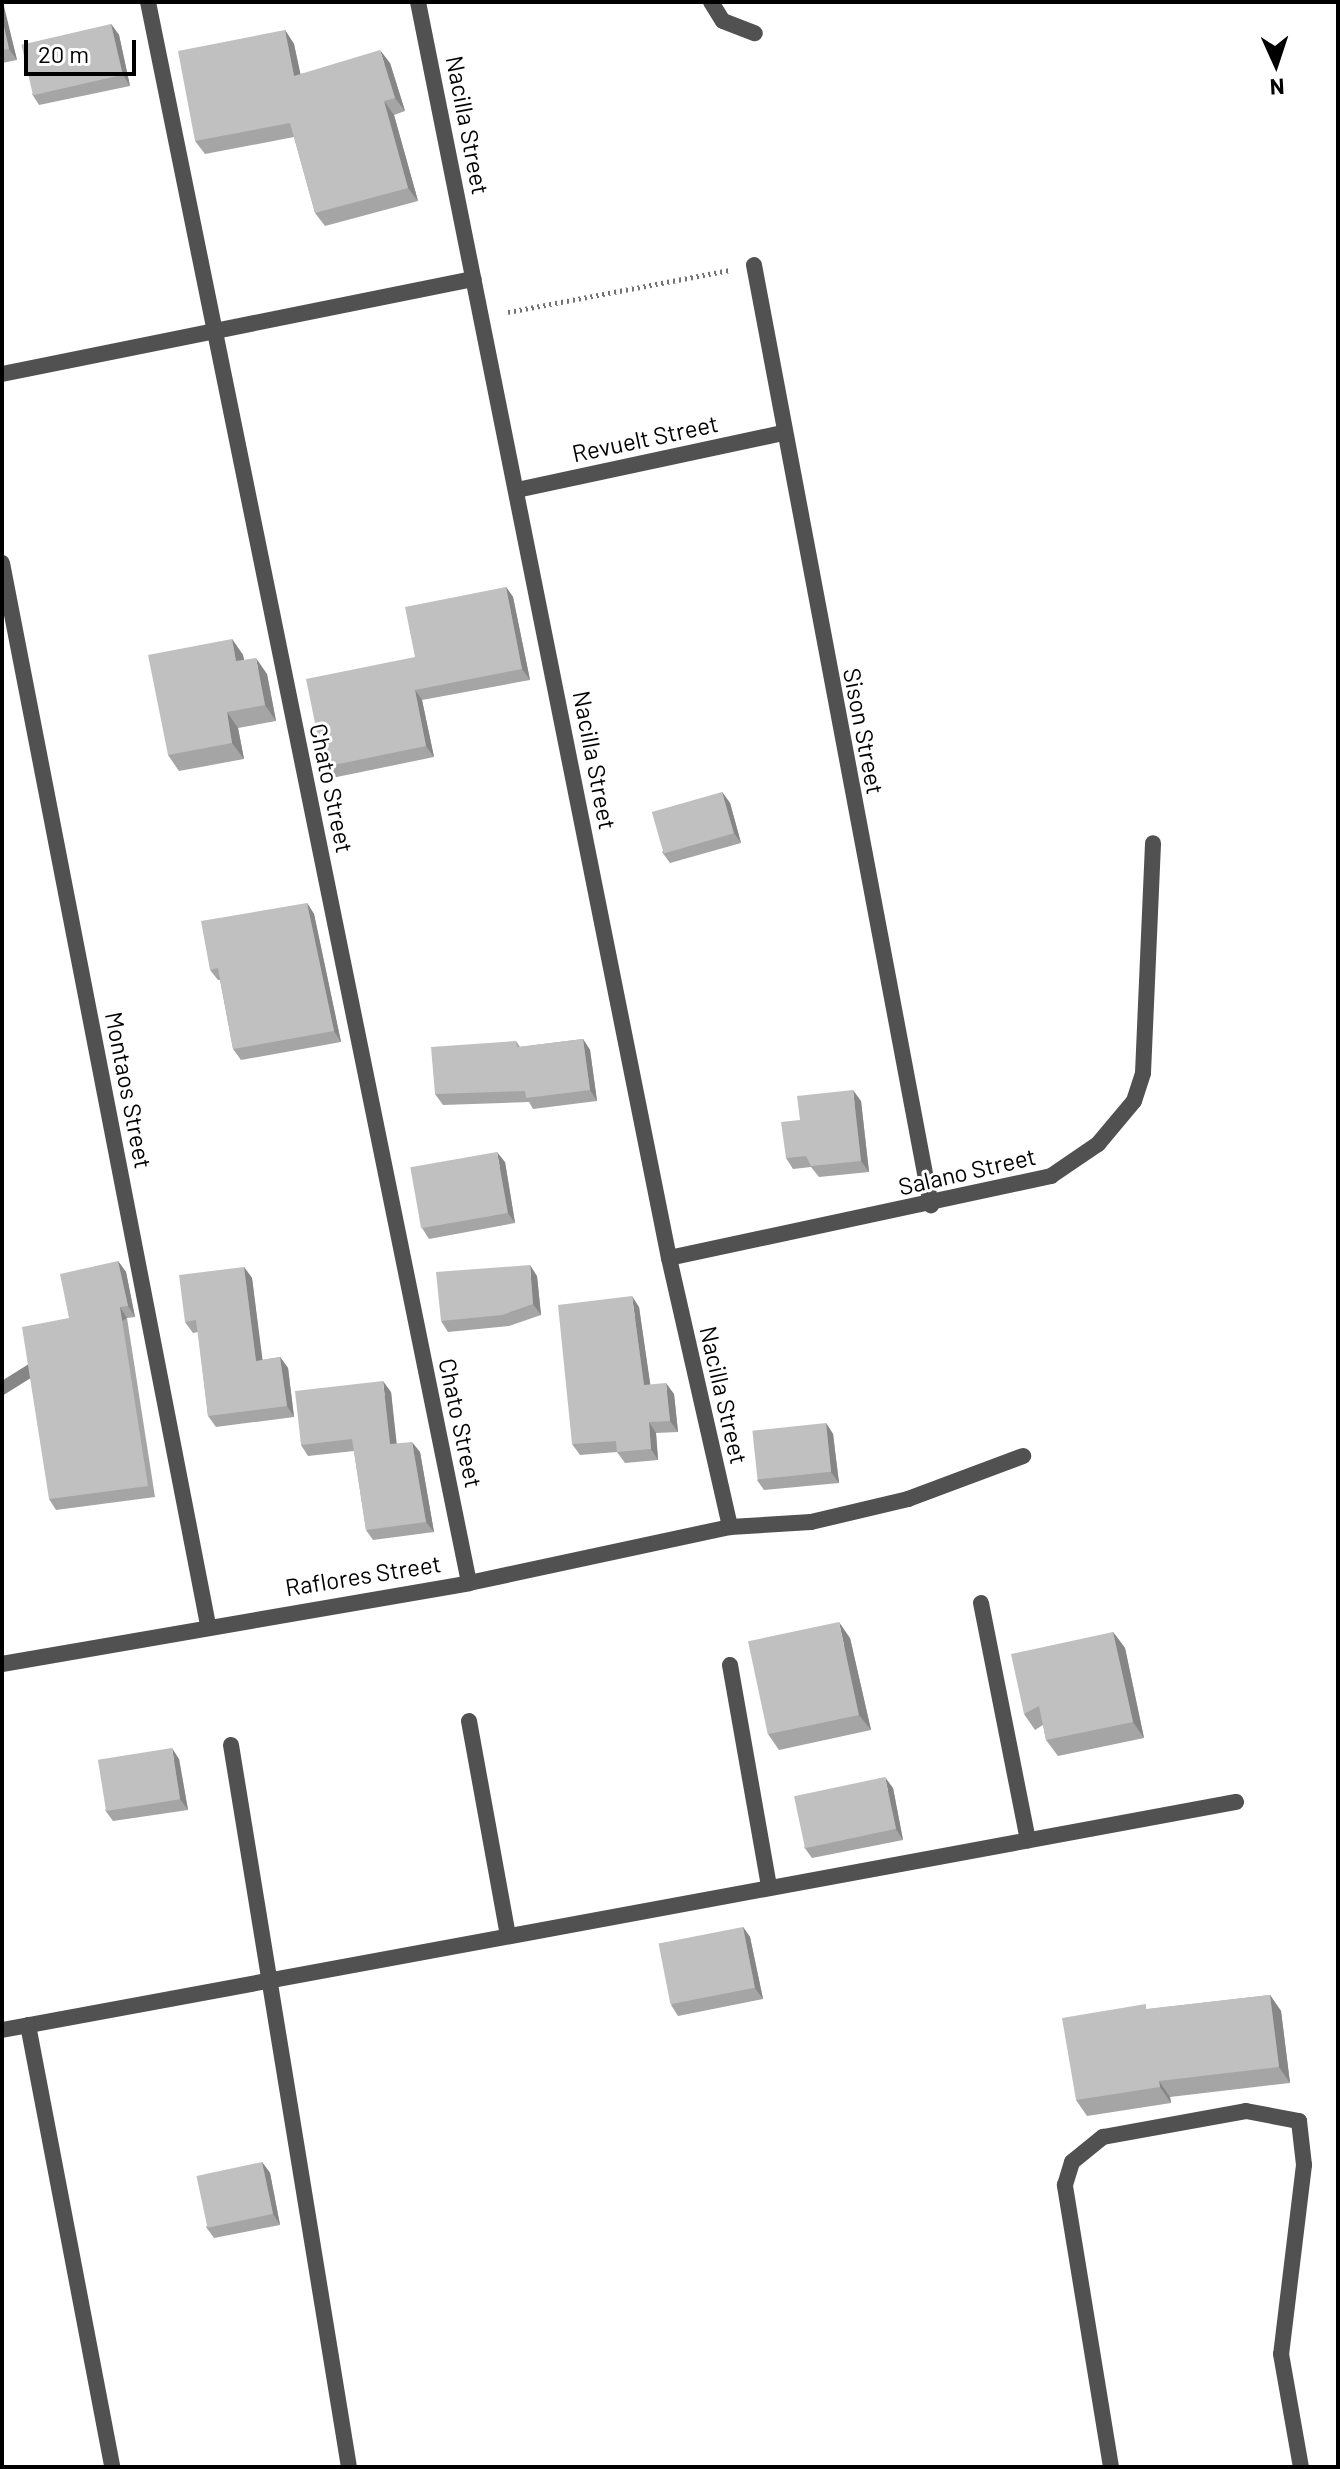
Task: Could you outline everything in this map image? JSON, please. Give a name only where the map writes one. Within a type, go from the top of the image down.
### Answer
[{"type":"street","name":"Chato Street","points":[[148,2],[469,1583]]},
{"type":"street","name":"Nacilla Street","points":[[418,2],[669,1258],[730,1527]]},
{"type":"street","points":[[711,2],[723,21],[755,33]]},
{"type":"street","name":"Sison Street","points":[[754,265],[782,433],[931,1205]]},
{"type":"street","points":[[2,374],[474,279]]},
{"type":"street","name":"Revuelt Street","points":[[517,490],[782,433]]},
{"type":"street","name":"Montaos Street","points":[[2,563],[208,1625]]},
{"type":"street","name":"Salano Street","points":[[669,1258],[931,1205],[1051,1176],[1098,1144],[1134,1101],[1143,1073],[1153,843]]},
{"type":"street","name":"Raflores Street","points":[[2,1664],[208,1625],[469,1583],[730,1527],[811,1522],[908,1499],[1023,1456]]},
{"type":"street","points":[[981,1603],[1028,1840]]},
{"type":"street","points":[[730,1665],[769,1887]]},
{"type":"street","points":[[469,1721],[508,1935]]},
{"type":"street","points":[[231,1745],[349,2467]]},
{"type":"street","points":[[2,2030],[269,1978],[1236,1802]]},
{"type":"street","points":[[28,2025],[112,2467]]},
{"type":"street","points":[[1111,2467],[1065,2185],[1072,2162],[1103,2137],[1246,2111],[1299,2121],[1304,2165],[1281,2354],[1301,2467]]},
{"type":"path","points":[[482,317],[754,265]]},
{"type":"building","points":[[2,18],[9,49],[2,50]]},
{"type":"building","points":[[111,24],[123,75],[33,95],[21,45]]},
{"type":"building","points":[[285,30],[294,76],[380,50],[395,98],[384,101],[408,188],[315,213],[290,123],[195,141],[178,51]]},
{"type":"building","points":[[506,587],[522,669],[415,690],[426,746],[324,767],[306,679],[415,657],[405,607]]},
{"type":"building","points":[[232,639],[236,661],[256,658],[265,705],[227,712],[232,743],[168,755],[148,655]]},
{"type":"building","points":[[722,792],[734,833],[664,853],[652,812]]},
{"type":"building","points":[[307,903],[334,1031],[233,1049],[218,968],[210,970],[201,921]]},
{"type":"building","points":[[583,1039],[590,1090],[526,1098],[525,1091],[435,1094],[431,1047],[516,1041],[517,1047]]},
{"type":"building","points":[[853,1090],[861,1161],[811,1166],[806,1156],[786,1158],[781,1122],[800,1120],[797,1096]]},
{"type":"building","points":[[497,1152],[508,1213],[421,1228],[410,1167]]},
{"type":"building","points":[[118,1261],[128,1306],[120,1307],[148,1486],[49,1499],[22,1327],[69,1318],[60,1274]]},
{"type":"building","points":[[530,1265],[533,1304],[502,1315],[441,1321],[436,1272]]},
{"type":"building","points":[[244,1267],[256,1361],[280,1357],[287,1406],[208,1416],[196,1320],[185,1322],[179,1275]]},
{"type":"building","points":[[632,1296],[644,1385],[666,1383],[670,1421],[649,1422],[651,1449],[617,1452],[616,1441],[572,1444],[558,1305]]},
{"type":"building","points":[[383,1381],[390,1444],[412,1442],[426,1522],[366,1530],[352,1439],[301,1445],[295,1391]]},
{"type":"building","points":[[826,1423],[831,1472],[758,1479],[752,1431]]},
{"type":"building","points":[[839,1622],[859,1715],[768,1734],[748,1641]]},
{"type":"building","points":[[1113,1632],[1133,1722],[1046,1740],[1039,1706],[1024,1714],[1011,1654]]},
{"type":"building","points":[[172,1748],[180,1799],[106,1811],[98,1760]]},
{"type":"building","points":[[885,1777],[896,1829],[805,1848],[794,1796]]},
{"type":"building","points":[[743,1927],[755,1988],[670,2004],[659,1943]]},
{"type":"building","points":[[1270,1995],[1279,2067],[1159,2081],[1160,2087],[1076,2100],[1062,2018],[1146,2004],[1146,2009]]},
{"type":"building","points":[[262,2162],[273,2214],[207,2228],[196,2176]]}]
